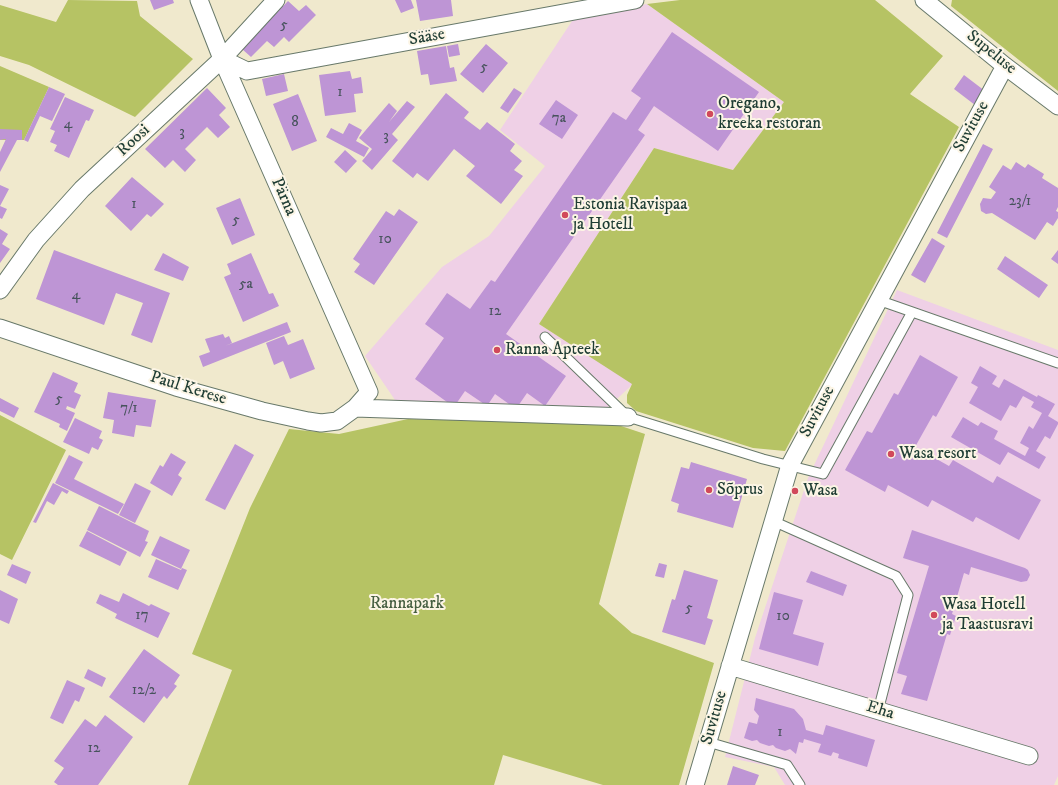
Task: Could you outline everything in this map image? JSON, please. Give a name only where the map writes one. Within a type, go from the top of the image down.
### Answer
[{"type":"street","name":"Pärna","points":[[199,0],[222,59],[369,392]]},
{"type":"street","name":"Roosi","points":[[0,290],[36,240],[82,189],[222,59],[276,0]]},
{"type":"street","name":"Sääse","points":[[222,59],[248,72],[635,0]]},
{"type":"street","name":"Supeluse","points":[[924,0],[1005,66],[1058,106]]},
{"type":"street","name":"Suvituse","points":[[695,785],[790,465],[1005,66]]},
{"type":"street","name":"Paul Kerese","points":[[0,328],[176,387],[262,411],[321,423],[337,421],[355,408],[369,392]]},
{"type":"street","points":[[355,408],[628,417]]},
{"type":"street","name":"Eha","points":[[730,666],[1029,756]]},
{"type":"lane","points":[[878,300],[1058,363]]},
{"type":"lane","points":[[545,337],[628,417],[763,459],[823,474],[912,312]]},
{"type":"lane","points":[[773,521],[896,576],[908,596],[878,710]]},
{"type":"lane","points":[[708,742],[787,765],[800,785]]},
{"type":"shaded area","points":[[647,4],[784,102],[733,170],[654,148],[539,324],[633,384],[590,424],[408,419],[365,356],[442,267],[489,236],[545,166],[500,130],[574,18]]},
{"type":"shaded area","points":[[897,290],[1058,350],[1058,776],[1054,785],[785,785],[774,767],[725,757],[755,638],[808,478]]},
{"type":"green space","points":[[68,0],[137,1],[140,16],[193,59],[135,117],[29,65],[0,56],[0,5],[56,22]]},
{"type":"green space","points":[[680,0],[875,0],[943,56],[910,94],[959,127],[785,451],[753,448],[636,411],[627,403],[627,395],[632,384],[539,324],[654,148],[733,170],[784,102],[647,4]]},
{"type":"green space","points":[[952,0],[1058,0],[1058,91],[951,6]]},
{"type":"green space","points":[[0,66],[49,87],[24,140],[0,140]]},
{"type":"green space","points":[[0,415],[66,450],[12,560],[0,554]]},
{"type":"green space","name":"Rannapark","points":[[408,419],[615,424],[645,434],[599,604],[632,633],[714,663],[679,785],[603,785],[503,755],[494,785],[188,785],[232,670],[192,654],[250,508],[289,429],[339,434]]},
{"type":"building","points":[[150,0],[173,0],[174,3],[154,10]]},
{"type":"building","points":[[395,0],[411,0],[414,8],[401,13]]},
{"type":"building","points":[[416,0],[451,0],[453,16],[420,21]]},
{"type":"building","points":[[288,1],[299,11],[306,5],[316,15],[289,42],[284,37],[274,47],[267,41],[251,57],[242,49]]},
{"type":"building","name":"Estonia Ravispaa ja Hotell","points":[[672,32],[759,92],[718,151],[654,106],[638,130],[645,135],[506,334],[566,376],[545,406],[527,393],[516,409],[495,394],[487,406],[465,391],[454,407],[415,379],[444,338],[425,324],[447,293],[470,309],[491,280],[495,282],[613,112],[626,120],[641,98],[631,91]]},
{"type":"building","points":[[458,44],[460,55],[449,57],[447,46]]},
{"type":"building","points":[[486,44],[508,63],[483,93],[460,74]]},
{"type":"building","points":[[446,46],[450,68],[454,67],[457,81],[430,85],[428,74],[421,75],[417,51]]},
{"type":"building","points":[[350,71],[352,79],[361,77],[363,93],[354,94],[356,112],[325,116],[319,75]]},
{"type":"building","points":[[284,74],[288,91],[266,96],[262,79]]},
{"type":"building","points":[[964,75],[985,91],[975,105],[954,89]]},
{"type":"building","points":[[49,87],[65,94],[52,121],[40,116],[28,142],[24,140]]},
{"type":"building","points":[[207,88],[226,108],[219,115],[230,127],[218,138],[207,127],[185,149],[196,160],[185,172],[173,160],[165,168],[145,149]]},
{"type":"building","points":[[514,88],[522,93],[508,113],[500,108]]},
{"type":"building","points":[[446,93],[469,112],[464,118],[480,130],[487,122],[515,144],[510,151],[522,161],[514,170],[523,176],[501,204],[466,176],[475,166],[454,149],[428,181],[417,173],[413,178],[392,161]]},
{"type":"building","points":[[298,94],[317,141],[292,151],[273,104]]},
{"type":"building","points":[[65,97],[94,110],[89,121],[86,120],[69,158],[54,151],[57,145],[50,142],[55,131],[50,129]]},
{"type":"building","points":[[556,100],[578,115],[562,139],[539,124]]},
{"type":"building","points":[[407,101],[415,107],[392,134],[398,140],[372,170],[362,161],[372,149],[359,138],[389,103],[397,111],[389,122]]},
{"type":"building","points":[[349,123],[362,130],[356,141],[369,148],[364,157],[326,137],[331,128],[343,134]]},
{"type":"building","points":[[0,129],[22,130],[22,140],[17,140],[0,172],[0,152],[6,139],[0,140]]},
{"type":"building","points":[[983,144],[993,149],[947,238],[937,233]]},
{"type":"building","points":[[345,150],[357,161],[346,173],[334,162]]},
{"type":"building","points":[[1016,162],[1025,168],[1028,164],[1044,174],[1042,178],[1058,188],[1058,207],[1056,211],[1058,212],[1058,218],[1053,226],[1047,222],[1035,240],[992,213],[986,214],[981,211],[980,204],[983,198],[991,199],[996,192],[989,187],[1003,165],[1011,170]]},
{"type":"building","points":[[132,177],[164,204],[151,217],[147,214],[131,231],[105,206]]},
{"type":"building","points":[[0,185],[9,189],[0,206]]},
{"type":"building","points":[[240,198],[255,235],[232,245],[216,208]]},
{"type":"building","points":[[0,206],[7,209],[2,219],[0,218]]},
{"type":"building","points":[[399,209],[418,222],[374,285],[354,272],[360,264],[353,259],[386,211],[394,216]]},
{"type":"building","points":[[0,229],[8,234],[2,244],[10,249],[0,263]]},
{"type":"building","points":[[932,238],[945,246],[925,283],[911,275]]},
{"type":"building","points":[[54,250],[170,293],[152,343],[131,335],[143,303],[116,293],[104,325],[36,299]]},
{"type":"building","points":[[1058,250],[1058,264],[1051,259]]},
{"type":"building","points":[[163,253],[189,267],[183,281],[154,270]]},
{"type":"building","points":[[251,253],[269,294],[273,293],[279,306],[243,322],[224,277],[231,274],[227,264]]},
{"type":"building","points":[[1005,256],[1048,285],[1039,298],[997,269]]},
{"type":"building","points":[[287,322],[291,332],[203,367],[199,356],[210,352],[205,339],[223,334],[225,338],[229,336],[232,343],[225,346]]},
{"type":"building","points":[[284,336],[288,345],[303,339],[315,369],[290,379],[283,361],[274,365],[266,343]]},
{"type":"building","name":"Wasa resort","points":[[920,355],[958,377],[936,417],[933,415],[915,447],[949,466],[953,460],[993,483],[997,476],[1041,500],[1019,540],[976,517],[973,522],[932,500],[928,507],[888,485],[885,492],[845,470],[867,431],[872,433],[894,393],[898,395]]},
{"type":"building","points":[[980,366],[997,376],[992,384],[999,388],[1004,379],[1037,397],[1038,395],[1055,404],[1048,416],[1058,422],[1058,424],[1050,439],[1045,436],[1036,451],[1046,457],[1039,469],[1008,452],[1000,465],[951,437],[963,417],[978,426],[981,422],[998,431],[994,439],[1025,456],[1029,448],[1020,443],[1029,426],[1033,429],[1042,413],[1031,407],[1034,402],[1023,396],[1016,408],[1010,405],[1001,421],[969,403],[978,387],[971,383]]},
{"type":"building","points":[[53,372],[78,383],[74,392],[81,395],[75,409],[67,406],[66,409],[75,413],[67,431],[59,427],[60,424],[34,412]]},
{"type":"building","points":[[108,392],[156,400],[151,427],[136,425],[134,437],[112,433],[114,420],[103,418]]},
{"type":"building","points":[[0,398],[19,408],[14,418],[0,411]]},
{"type":"building","points":[[75,418],[102,431],[99,438],[103,440],[98,450],[92,447],[89,454],[63,442]]},
{"type":"building","points":[[235,444],[254,455],[225,510],[205,500]]},
{"type":"building","points":[[171,453],[186,462],[178,475],[182,478],[172,496],[150,483],[160,465],[163,467]]},
{"type":"building","points":[[69,455],[83,462],[74,479],[124,504],[118,514],[55,483]]},
{"type":"building","name":"Sõprus","points":[[691,462],[747,479],[733,528],[677,512],[679,504],[671,501],[681,467],[689,469]]},
{"type":"building","points":[[53,483],[69,491],[67,494],[62,491],[54,505],[47,501],[36,523],[33,522]]},
{"type":"building","points":[[135,483],[151,491],[135,523],[119,515]]},
{"type":"building","points":[[99,506],[149,531],[145,541],[148,542],[140,557],[87,530]]},
{"type":"building","name":"Wasa Hotell ja Taastusravi","points":[[912,530],[1025,568],[1028,570],[1030,575],[1027,581],[1021,582],[971,567],[969,575],[964,573],[952,614],[956,616],[950,635],[947,634],[927,701],[901,694],[907,676],[897,673],[929,566],[903,558]]},
{"type":"building","points":[[87,531],[127,552],[120,566],[79,546]]},
{"type":"building","points":[[160,536],[190,550],[181,569],[151,555]]},
{"type":"building","points":[[156,559],[181,570],[182,568],[187,570],[178,590],[148,577]]},
{"type":"building","points":[[659,563],[667,565],[664,578],[655,576]]},
{"type":"building","points":[[12,564],[31,572],[26,584],[7,575]]},
{"type":"building","points":[[684,570],[718,580],[707,618],[713,620],[705,645],[662,632],[672,599],[675,600]]},
{"type":"building","points":[[811,571],[847,585],[843,596],[806,582]]},
{"type":"building","points":[[0,590],[18,599],[9,624],[0,620]]},
{"type":"building","points":[[774,592],[803,600],[793,634],[824,643],[818,666],[759,649]]},
{"type":"building","points":[[123,593],[149,606],[151,604],[170,613],[158,638],[115,618],[117,614],[96,603],[100,594],[119,602]]},
{"type":"building","points":[[144,649],[180,675],[174,684],[177,686],[167,699],[164,696],[144,723],[109,697]]},
{"type":"building","points":[[88,669],[106,678],[102,687],[84,678]]},
{"type":"building","points":[[67,680],[85,688],[79,702],[75,700],[63,724],[50,718]]},
{"type":"building","points":[[756,698],[794,709],[803,719],[806,730],[823,735],[826,725],[875,740],[867,767],[838,758],[839,754],[833,752],[831,756],[818,752],[821,744],[804,739],[803,743],[799,742],[796,754],[790,749],[785,751],[776,748],[773,745],[769,746],[760,743],[757,740],[752,741],[744,738],[749,722],[757,724],[759,716],[754,710]]},
{"type":"building","points":[[105,715],[133,737],[98,785],[58,785],[54,782],[64,768],[54,761],[85,719],[96,727]]},
{"type":"building","points":[[733,766],[759,775],[755,785],[727,785]]},
{"type":"place","name":"Oregano, kreeka restoran","points":[[710,114]]},
{"type":"place","name":"Estonia Ravispaa ja Hotell","points":[[565,215]]},
{"type":"place","name":"Ranna Apteek","points":[[497,350]]},
{"type":"place","name":"Wasa resort","points":[[891,454]]},
{"type":"place","name":"Sõprus","points":[[709,490]]},
{"type":"place","name":"Wasa","points":[[795,491]]},
{"type":"place","name":"Wasa Hotell ja Taastusravi","points":[[934,615]]}]
